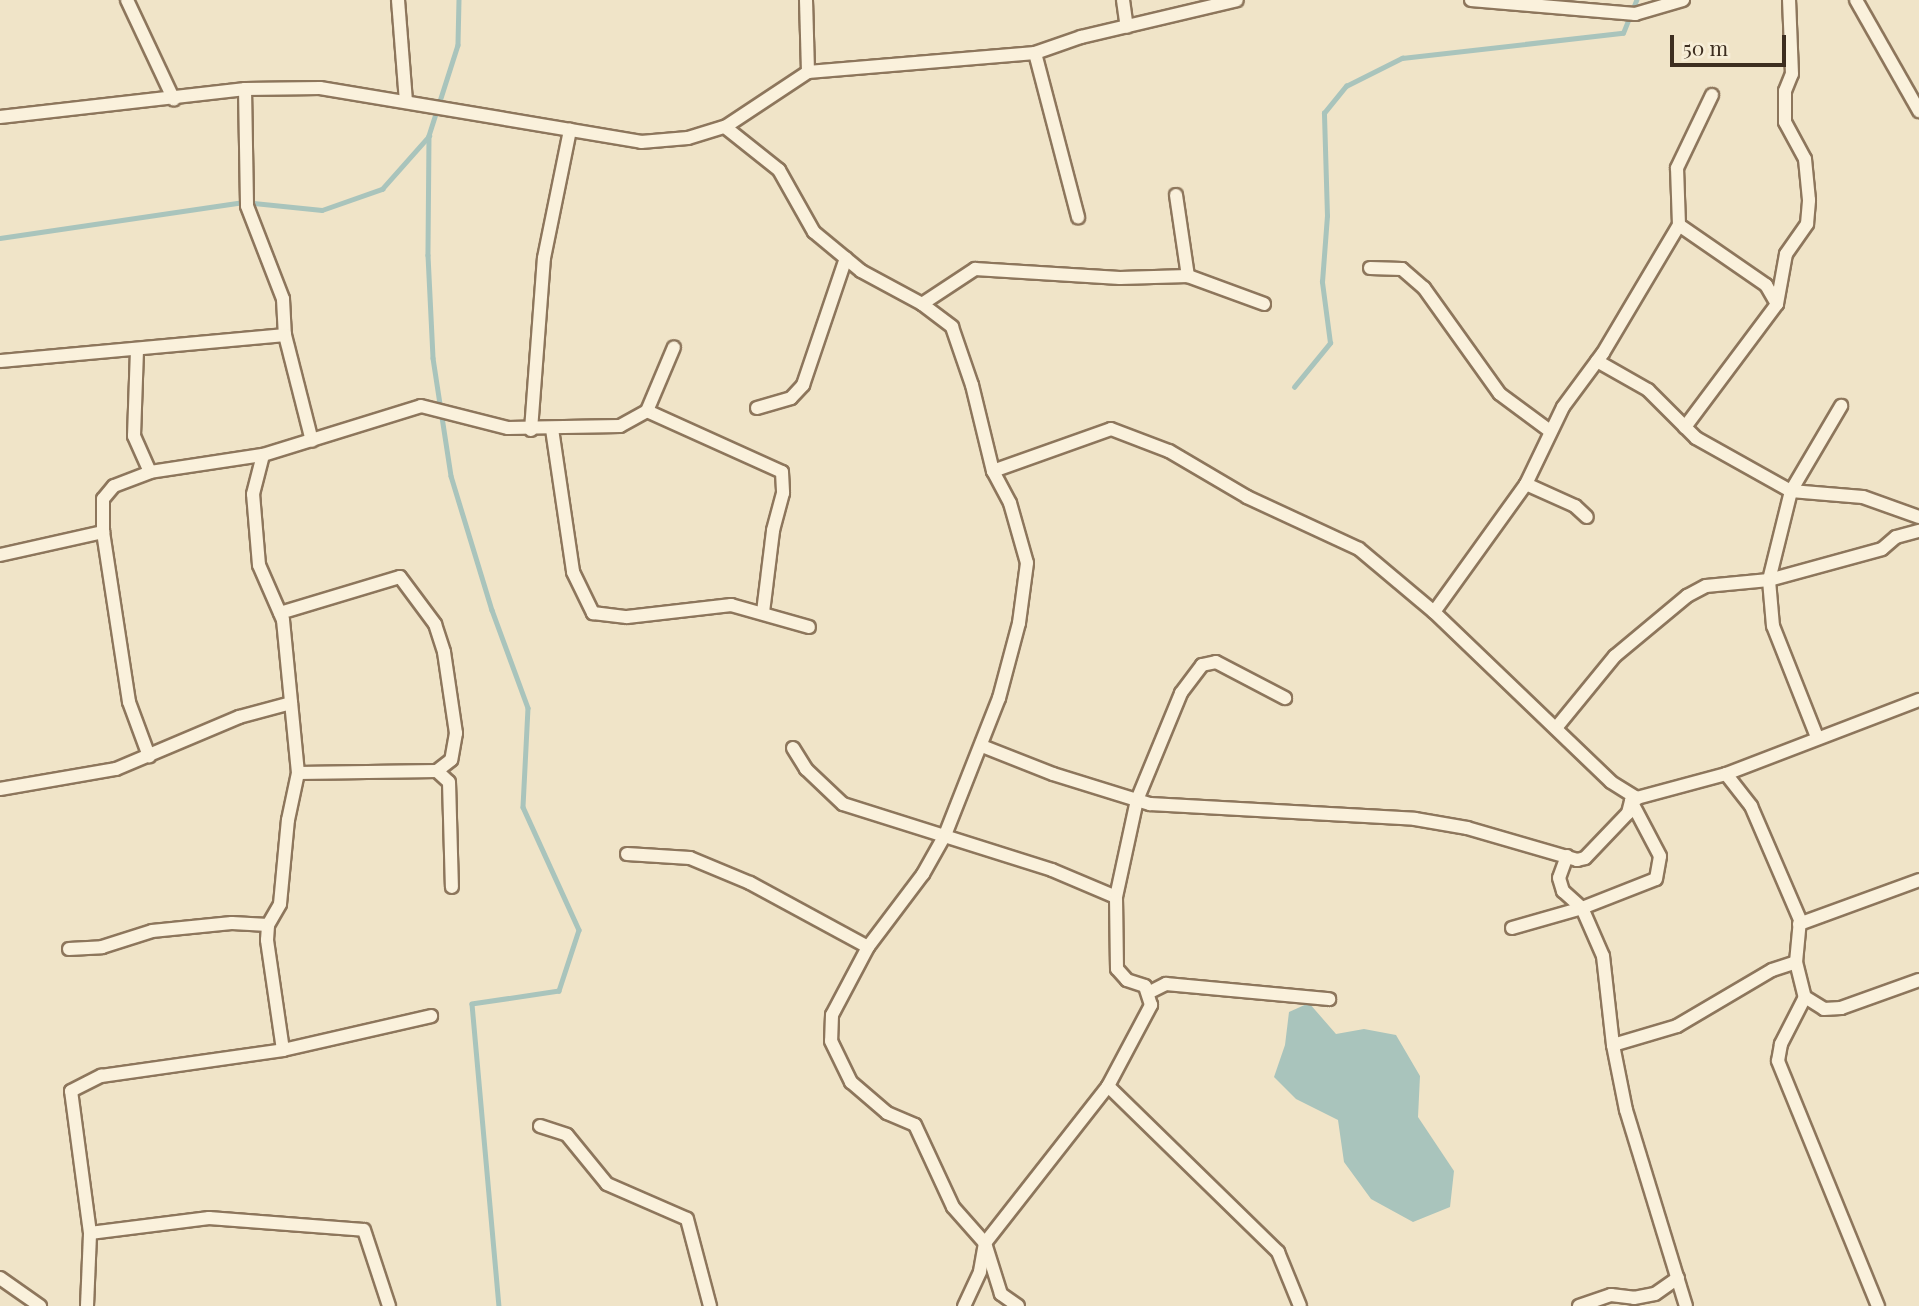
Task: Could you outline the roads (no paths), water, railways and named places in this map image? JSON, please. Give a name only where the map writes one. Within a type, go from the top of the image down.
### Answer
[{"type":"street","points":[[127,0],[174,100]]},
{"type":"street","points":[[398,0],[406,102]]},
{"type":"street","points":[[806,0],[808,72]]},
{"type":"street","points":[[1123,0],[1127,27]]},
{"type":"street","points":[[0,117],[174,100],[245,89],[320,88],[641,142],[688,138],[725,127],[808,72],[1035,53],[1237,0]]},
{"type":"street","points":[[1473,0],[1635,14],[1683,0]]},
{"type":"street","points":[[1685,428],[1777,304],[1786,254],[1808,224],[1809,200],[1805,159],[1785,122],[1785,91],[1792,74],[1789,0]]},
{"type":"street","points":[[1856,0],[1919,111]]},
{"type":"street","points":[[1035,53],[1078,217]]},
{"type":"street","points":[[245,89],[247,206],[284,299],[285,335],[312,441]]},
{"type":"street","points":[[1434,612],[1526,484],[1550,431],[1597,361],[1679,225],[1677,168],[1713,95]]},
{"type":"street","points":[[725,127],[779,170],[814,232],[846,258],[922,304],[951,327],[972,384],[993,471],[1010,503],[1027,563],[1019,623],[982,746],[945,835],[917,883],[868,947],[832,1016],[836,1056],[851,1082],[887,1113],[915,1125],[953,1207],[985,1243],[1001,1294],[1018,1306]]},
{"type":"street","points":[[531,429],[544,257],[570,130]]},
{"type":"street","points":[[1176,195],[1188,276]]},
{"type":"street","points":[[1679,225],[1766,285],[1777,304]]},
{"type":"street","points":[[757,408],[791,398],[803,385],[846,258]]},
{"type":"street","points":[[1370,268],[1402,269],[1424,288],[1500,394],[1550,431]]},
{"type":"street","points":[[922,304],[975,269],[1120,278],[1188,276],[1265,304]]},
{"type":"street","points":[[0,361],[285,335]]},
{"type":"street","points":[[149,756],[129,702],[103,532],[103,499],[114,486],[150,472],[263,455],[421,406],[531,429],[620,426],[647,411],[674,347]]},
{"type":"street","points":[[137,350],[134,436],[150,472]]},
{"type":"street","points":[[1597,361],[1648,390],[1685,428],[1791,491],[1863,497],[1919,517]]},
{"type":"street","points":[[1817,737],[1773,626],[1769,580],[1791,491],[1841,406]]},
{"type":"street","points":[[647,411],[782,472],[783,493],[773,531],[763,612]]},
{"type":"street","points":[[552,429],[573,572],[593,613],[627,617],[731,605],[763,612],[808,628]]},
{"type":"street","points":[[993,471],[1111,429],[1169,451],[1247,497],[1359,549],[1434,612],[1611,782],[1634,799],[1660,856],[1661,870],[1656,879],[1582,908],[1512,928]]},
{"type":"street","points":[[263,455],[253,494],[259,565],[281,613],[298,773],[288,820],[280,904],[268,925],[283,1050]]},
{"type":"street","points":[[1526,484],[1576,506],[1587,517]]},
{"type":"street","points":[[1556,728],[1615,656],[1687,596],[1706,586],[1769,580],[1882,549],[1896,537],[1919,531]]},
{"type":"street","points":[[0,555],[103,532]]},
{"type":"street","points":[[281,613],[400,577],[435,624],[444,652],[456,733],[451,760],[437,771],[298,773]]},
{"type":"street","points":[[1150,992],[1116,969],[1116,897],[1137,800],[1181,693],[1202,665],[1216,662],[1285,698]]},
{"type":"street","points":[[1634,799],[1726,774],[1817,737],[1919,701]]},
{"type":"street","points":[[0,789],[116,769],[239,717],[291,704]]},
{"type":"street","points":[[982,746],[1053,774],[1137,800],[1222,811],[1415,820],[1467,828],[1567,856],[1585,858],[1628,813],[1634,799]]},
{"type":"street","points":[[793,748],[806,769],[843,804],[945,835],[965,846],[1052,870],[1116,897]]},
{"type":"street","points":[[437,771],[449,782],[452,887]]},
{"type":"street","points":[[1726,774],[1751,806],[1799,924],[1796,961],[1805,997],[1781,1044],[1778,1060],[1878,1306]]},
{"type":"street","points":[[626,854],[690,858],[750,883],[868,947]]},
{"type":"street","points":[[1567,856],[1559,878],[1563,891],[1582,908],[1603,956],[1613,1045],[1626,1110],[1686,1306]]},
{"type":"street","points":[[1799,924],[1919,880]]},
{"type":"street","points":[[69,949],[102,947],[152,931],[232,923],[268,925]]},
{"type":"street","points":[[1613,1045],[1677,1026],[1772,970],[1796,961]]},
{"type":"street","points":[[1805,997],[1824,1009],[1841,1008],[1905,982],[1919,981]]},
{"type":"street","points":[[1150,992],[1166,984],[1329,999]]},
{"type":"street","points":[[964,1306],[981,1272],[985,1243],[1108,1086],[1151,1005],[1150,992]]},
{"type":"street","points":[[87,1306],[90,1233],[71,1091],[101,1076],[283,1050],[431,1017]]},
{"type":"street","points":[[1108,1086],[1278,1252],[1300,1306]]},
{"type":"street","points":[[540,1126],[567,1135],[607,1184],[687,1219],[710,1306]]},
{"type":"street","points":[[90,1233],[209,1218],[364,1230],[389,1306]]},
{"type":"street","points":[[0,1278],[40,1306]]},
{"type":"street","points":[[1579,1306],[1611,1295],[1634,1298],[1655,1294],[1678,1278]]},
{"type":"water","points":[[1309,1003],[1336,1034],[1364,1029],[1396,1035],[1420,1076],[1418,1117],[1454,1171],[1450,1207],[1413,1222],[1371,1199],[1344,1162],[1338,1120],[1296,1099],[1274,1077],[1285,1045],[1289,1012]]},
{"type":"waterway","points":[[459,0],[458,45],[429,136],[428,255],[433,358],[451,476],[492,610],[528,708],[523,807],[579,930],[559,991],[472,1004],[499,1306]]},
{"type":"waterway","points":[[1294,387],[1330,343],[1322,282],[1327,216],[1324,113],[1346,86],[1402,58],[1623,33],[1636,0]]},
{"type":"waterway","points":[[0,238],[243,202],[322,210],[382,189],[429,136]]}]
